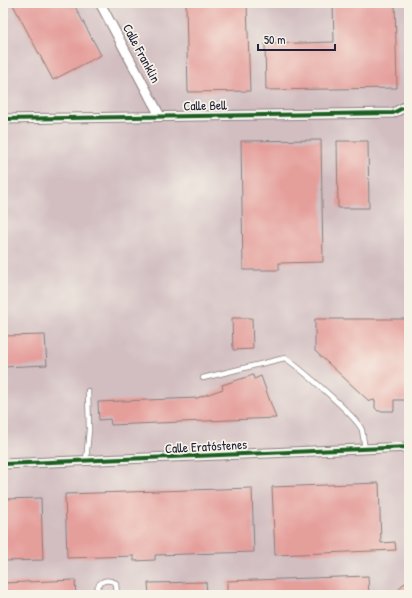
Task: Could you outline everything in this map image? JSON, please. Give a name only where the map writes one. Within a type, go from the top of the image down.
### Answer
[{"type":"street","name":"Calle Franklin","points":[[100,3],[160,116]]},
{"type":"street","name":"Calle Bell","points":[[3,119],[393,113],[408,106]]},
{"type":"street","name":"Calle Eratóstenes","points":[[3,464],[409,447]]},
{"type":"lane","points":[[203,378],[285,358],[297,365],[354,419],[361,430],[364,449]]},
{"type":"lane","points":[[86,461],[89,430],[88,391]]},
{"type":"lane","points":[[96,595],[96,587],[98,584],[103,581],[110,581],[116,583],[117,595]]},
{"type":"shaded area","points":[[3,3],[409,3],[409,595],[3,595]]},
{"type":"building","points":[[12,3],[73,3],[101,55],[53,80]]},
{"type":"building","points":[[247,3],[250,91],[188,92],[186,4]]},
{"type":"building","points":[[333,3],[395,3],[397,88],[266,90],[265,44],[334,42]]},
{"type":"building","points":[[321,140],[323,262],[279,263],[279,270],[243,270],[241,141]]},
{"type":"building","points":[[337,141],[368,141],[369,208],[338,208]]},
{"type":"building","points":[[232,318],[252,318],[253,349],[233,350]]},
{"type":"building","points":[[315,319],[409,319],[409,400],[394,400],[394,411],[378,411],[375,408],[375,400],[369,401],[315,351]]},
{"type":"building","points":[[45,335],[47,365],[3,367],[3,336]]},
{"type":"building","points":[[253,375],[254,379],[261,376],[276,418],[111,425],[110,419],[99,420],[98,402],[197,398],[223,389],[222,385]]},
{"type":"building","points":[[379,483],[381,543],[395,542],[396,550],[275,555],[272,487]]},
{"type":"building","points":[[252,488],[254,552],[155,555],[155,560],[134,561],[134,556],[67,558],[65,494]]},
{"type":"building","points":[[41,498],[43,560],[3,561],[3,499]]},
{"type":"building","points":[[368,576],[369,595],[227,595],[227,581]]},
{"type":"building","points":[[75,580],[76,595],[3,595],[3,583]]},
{"type":"building","points":[[409,581],[409,595],[395,595],[402,585]]},
{"type":"building","points":[[206,582],[207,595],[149,595],[148,583]]},
{"type":"cycle path","points":[[3,119],[393,113],[409,105]]},
{"type":"cycle path","points":[[3,464],[409,447]]}]
